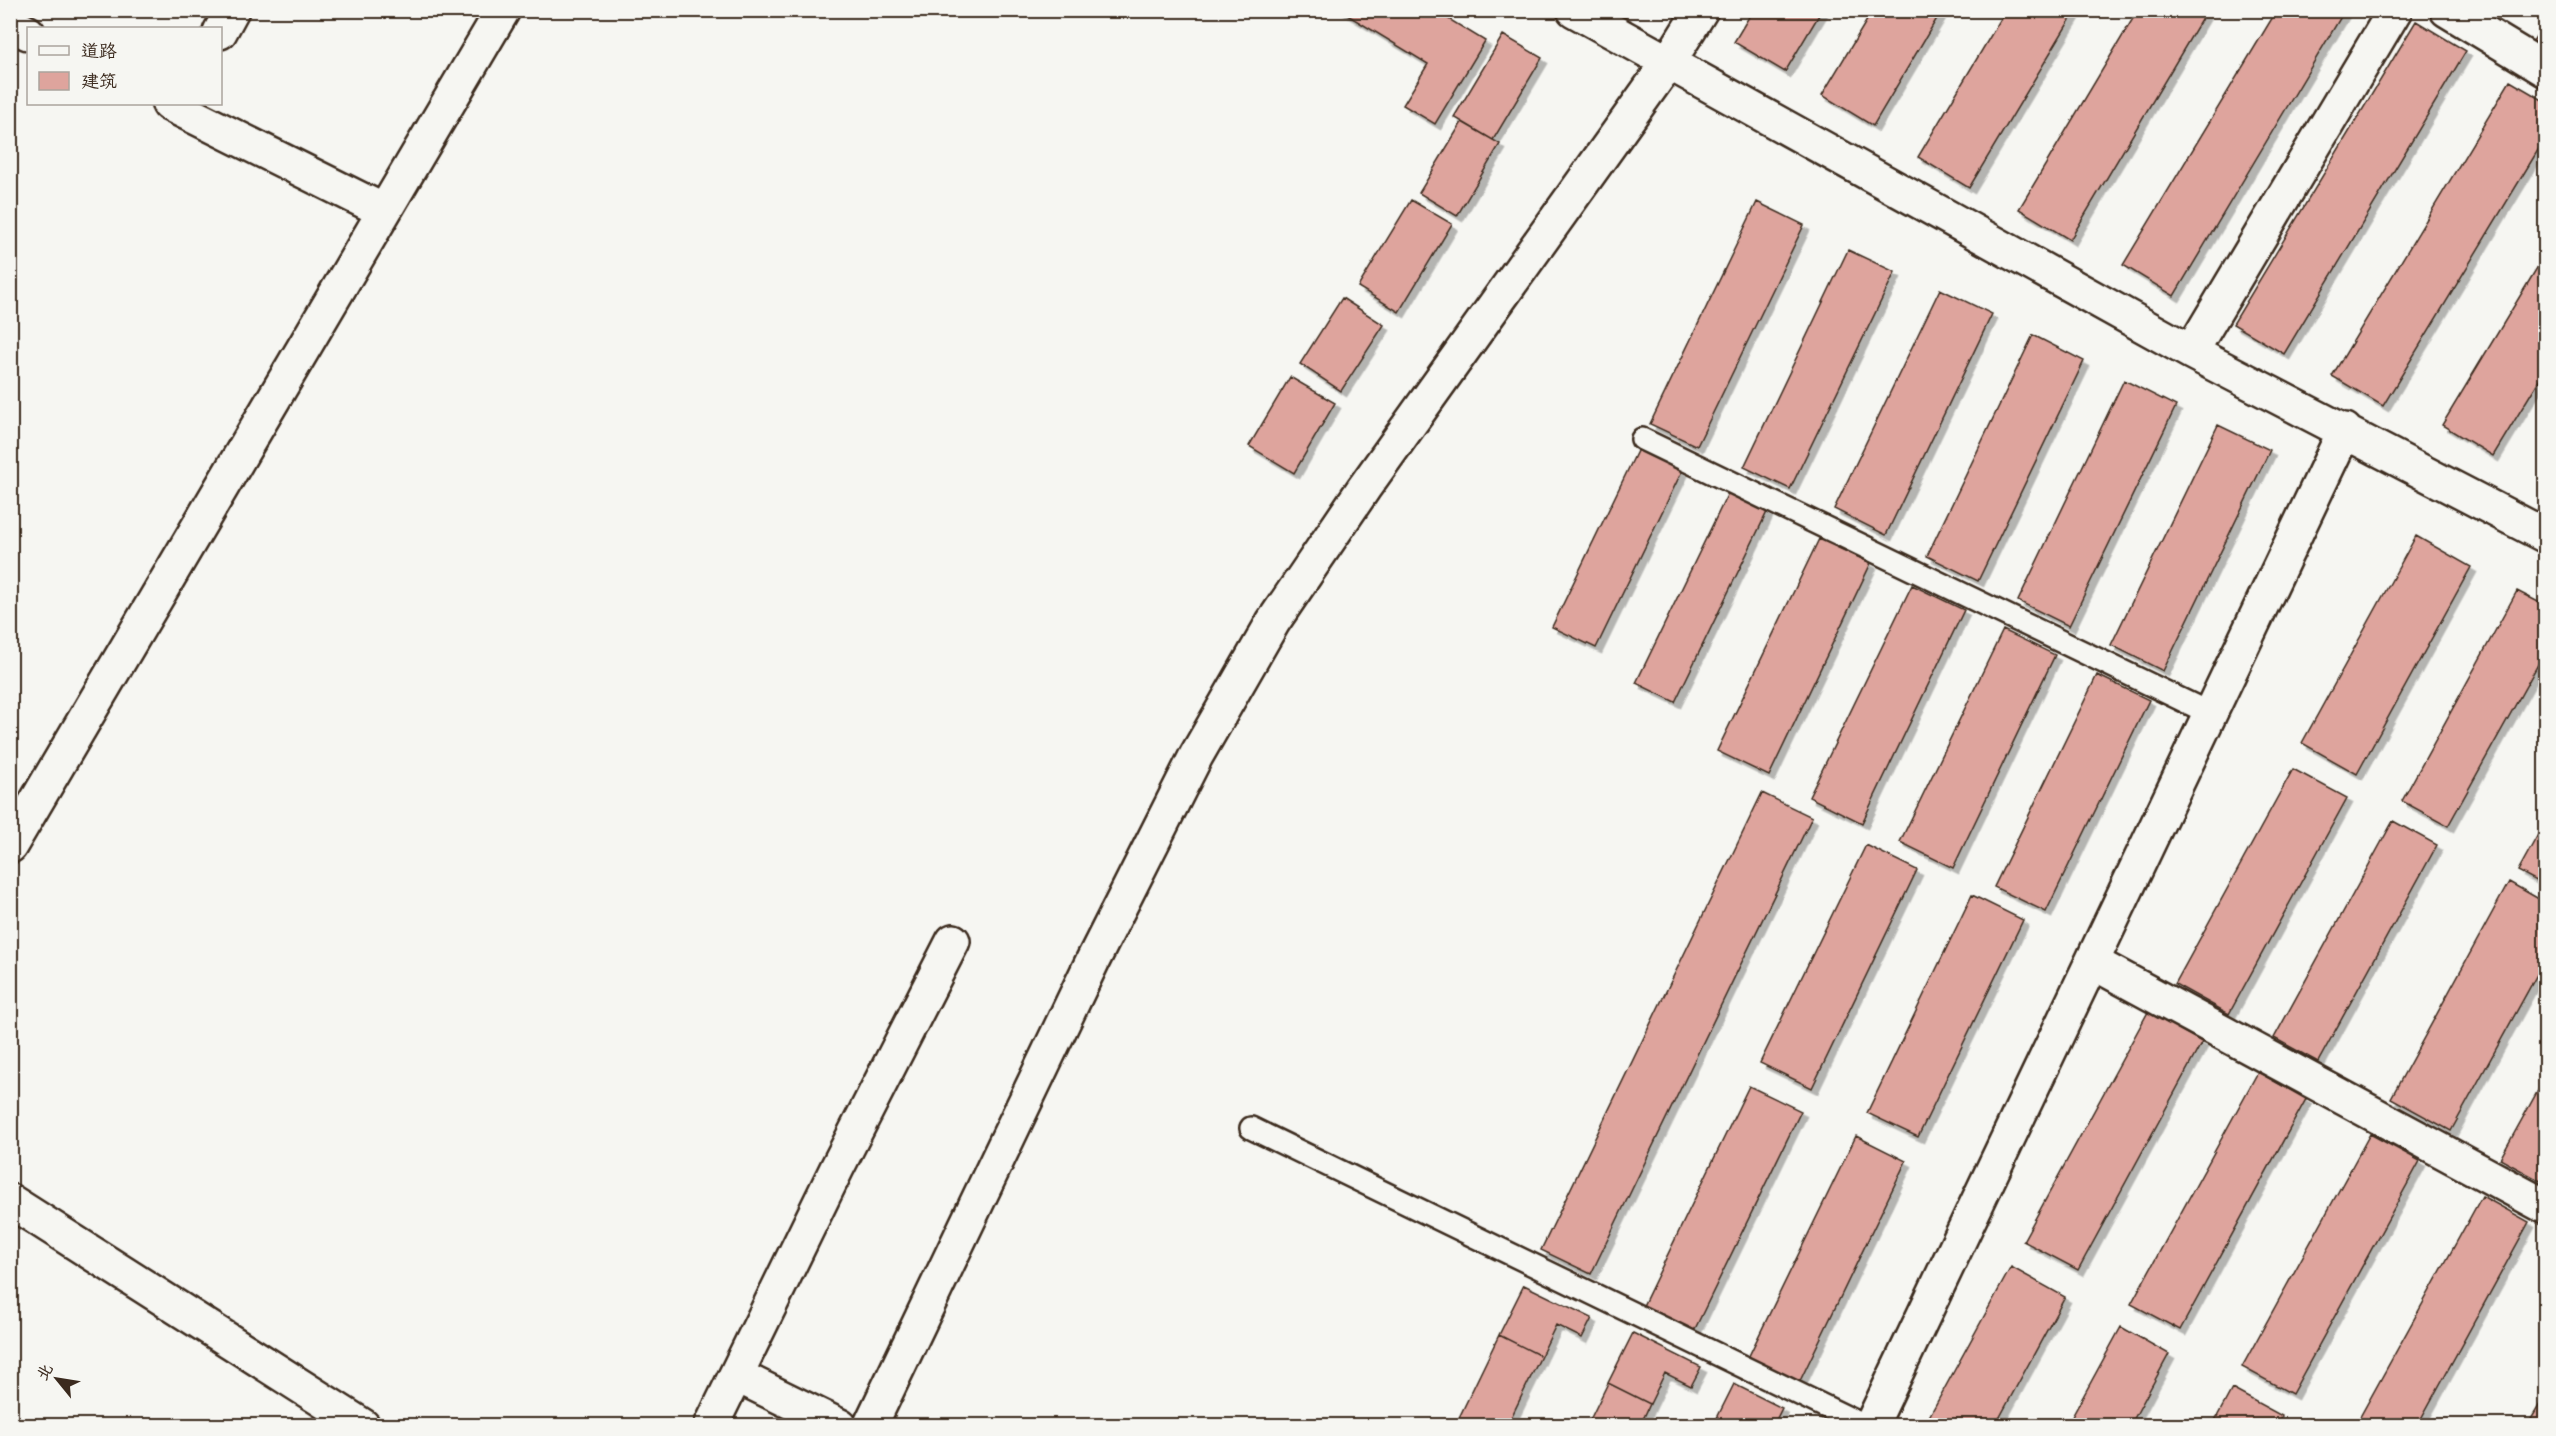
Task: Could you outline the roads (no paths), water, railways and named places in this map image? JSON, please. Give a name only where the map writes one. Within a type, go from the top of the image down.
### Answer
[{"type":"street","points":[[222,28],[232,10]]},
{"type":"street","points":[[10,846],[503,10]]},
{"type":"street","points":[[1574,10],[2191,352],[2546,536]]},
{"type":"street","points":[[870,1425],[1098,950],[1196,756],[1267,633],[1364,488],[1668,63],[1701,10]]},
{"type":"street","points":[[2191,352],[2395,10]]},
{"type":"street","points":[[2447,10],[2546,70]]},
{"type":"street","points":[[10,24],[27,32]]},
{"type":"street","points":[[177,105],[384,212]]},
{"type":"street","points":[[1871,1425],[2344,430]]},
{"type":"street","points":[[711,1425],[837,1168],[953,941]]},
{"type":"street","points":[[2092,962],[2546,1207]]},
{"type":"street","points":[[10,1202],[363,1425]]},
{"type":"street","points":[[736,1376],[840,1425]]},
{"type":"lane","points":[[1642,439],[2209,713]]},
{"type":"lane","points":[[1251,1128],[1866,1425]]}]
